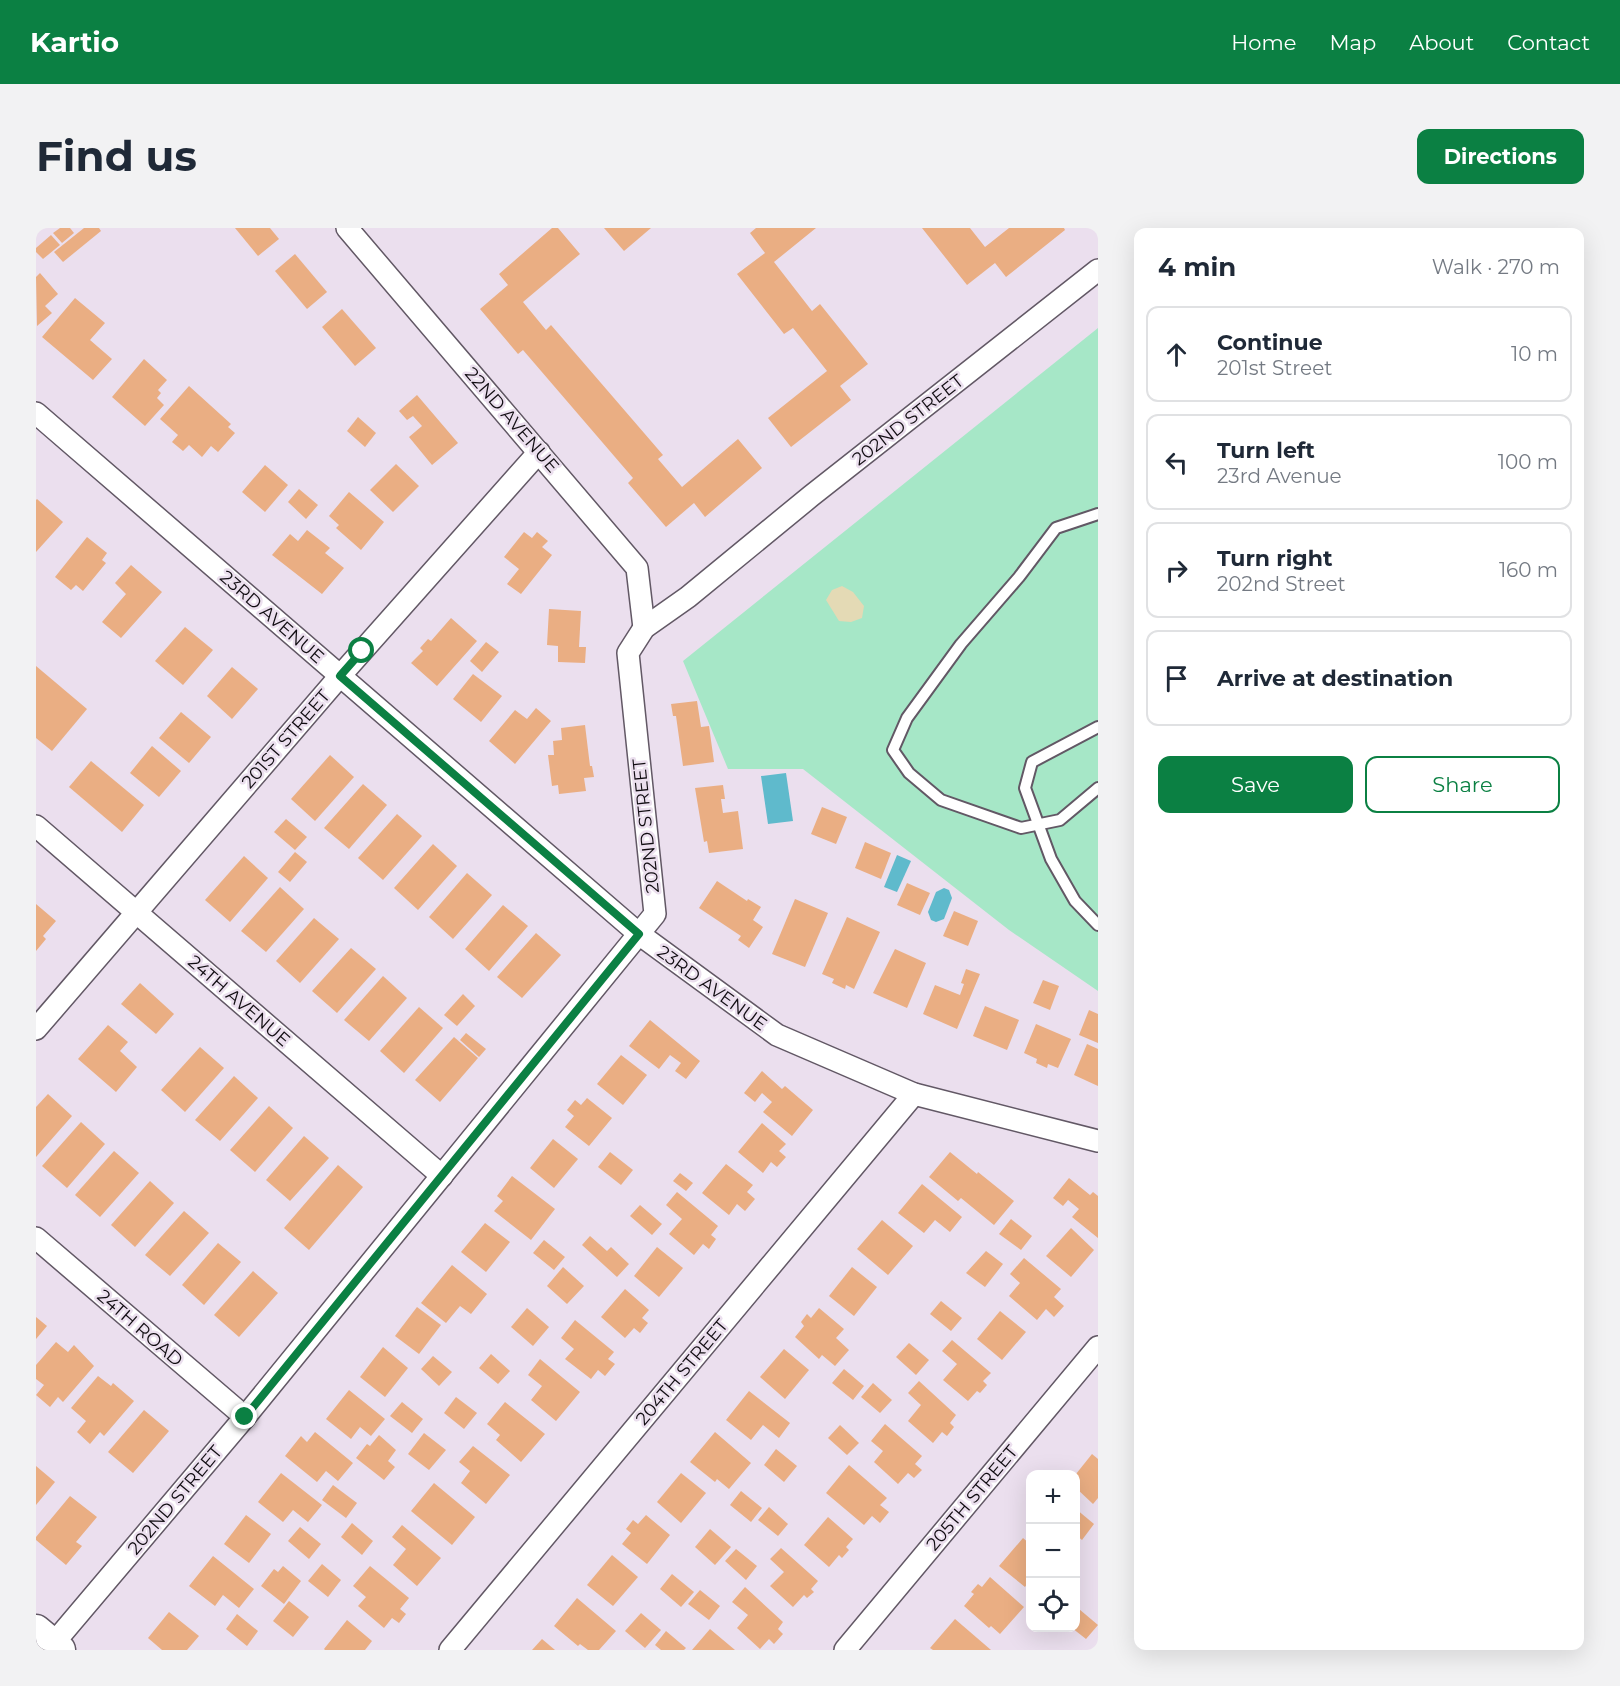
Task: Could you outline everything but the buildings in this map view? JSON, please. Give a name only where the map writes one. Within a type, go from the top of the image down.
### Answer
[{"type":"street","name":"22ND AVENUE","points":[[347,228],[637,568],[644,628]]},
{"type":"street","name":"202ND STREET","points":[[50,1641],[245,1417],[655,914],[628,653],[644,628],[688,597],[811,496],[1098,270]]},
{"type":"street","name":"23RD AVENUE","points":[[36,413],[639,934],[777,1035],[914,1094],[1098,1141]]},
{"type":"street","name":"201ST STREET","points":[[36,1029],[340,676],[539,452]]},
{"type":"street","name":"24TH AVENUE","points":[[36,826],[442,1176]]},
{"type":"street","name":"204TH STREET","points":[[450,1650],[914,1094]]},
{"type":"street","name":"24TH ROAD","points":[[36,1238],[245,1417]]},
{"type":"street","name":"205TH STREET","points":[[845,1650],[1098,1347]]},
{"type":"lane","points":[[1098,514],[1056,528],[1019,577],[954,653],[907,718],[893,750],[909,773],[941,800],[1021,828],[1060,820],[1098,788]]},
{"type":"lane","points":[[1098,728],[1032,762],[1025,788],[1051,859],[1076,901],[1098,925]]},
{"type":"green space","points":[[1098,328],[1098,991],[1009,930],[803,769],[728,769],[683,661]]},
{"type":"sand","points":[[842,586],[853,592],[864,606],[862,618],[851,622],[839,621],[826,600],[832,590]]},
{"type":"water","points":[[786,773],[793,821],[768,824],[761,776]]},
{"type":"water","points":[[897,855],[911,861],[897,892],[884,887]]},
{"type":"water","points":[[944,888],[949,890],[952,898],[944,919],[936,922],[931,920],[928,912],[936,892]]},
{"type":"route","points":[[245,1417],[639,934],[340,676],[362,651]]}]
